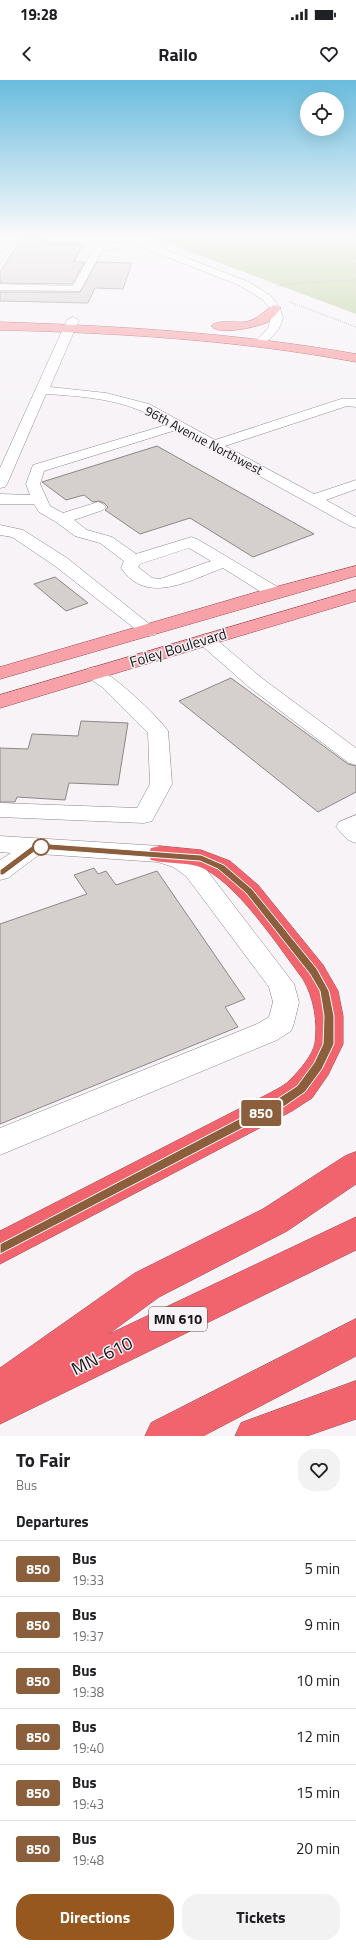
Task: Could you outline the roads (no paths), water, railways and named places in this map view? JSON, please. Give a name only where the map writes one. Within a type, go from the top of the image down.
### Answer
[{"type":"highway","points":[[0,1248],[281,1102],[301,1089],[318,1066],[328,1044],[329,1016],[324,991],[313,972],[249,891],[221,867],[201,858],[160,854]]},
{"type":"highway","points":[[0,1390],[147,1285],[276,1220],[356,1166]]},
{"type":"highway","name":"MN-610","points":[[0,1405],[356,1233]]},
{"type":"highway","points":[[164,1436],[356,1337]]},
{"type":"highway","points":[[254,1436],[356,1400]]},
{"type":"main road","points":[[0,326],[165,324],[240,326],[258,322],[266,318],[275,308]]},
{"type":"main road","points":[[0,318],[178,333],[264,338],[356,358]]},
{"type":"main road","points":[[165,324],[264,338],[356,348]]},
{"type":"main road","name":"Foley Boulevard","points":[[0,673],[356,571]]},
{"type":"main road","name":"Foley Boulevard","points":[[0,702],[356,595]]},
{"type":"street","points":[[264,338],[275,324],[277,313],[269,300]]},
{"type":"street","points":[[0,484],[71,324]]},
{"type":"street","name":"96th Avenue Northwest","points":[[41,390],[75,392],[112,397],[144,407],[356,523]]},
{"type":"street","points":[[214,445],[346,402],[356,403]]},
{"type":"street","points":[[134,560],[106,540],[81,533],[62,519],[44,510],[33,484],[38,468],[179,425]]},
{"type":"street","points":[[315,500],[356,484]]},
{"type":"street","points":[[0,499],[40,500]]},
{"type":"street","points":[[62,519],[98,507]]},
{"type":"street","points":[[0,530],[17,533],[54,558],[149,631]]},
{"type":"street","points":[[224,562],[167,583],[159,584],[145,581],[129,568],[130,564],[134,560],[191,542],[224,562],[275,593]]},
{"type":"street","points":[[206,640],[256,683],[356,758]]},
{"type":"street","points":[[0,810],[144,816],[161,784],[158,731],[108,683],[94,674]]},
{"type":"street","points":[[356,823],[347,827],[356,835]]},
{"type":"street","points":[[0,844],[160,854],[181,861],[194,870],[281,984],[286,1002],[281,1023],[267,1032],[0,1142]]},
{"type":"street","points":[[0,872],[36,846]]}]
